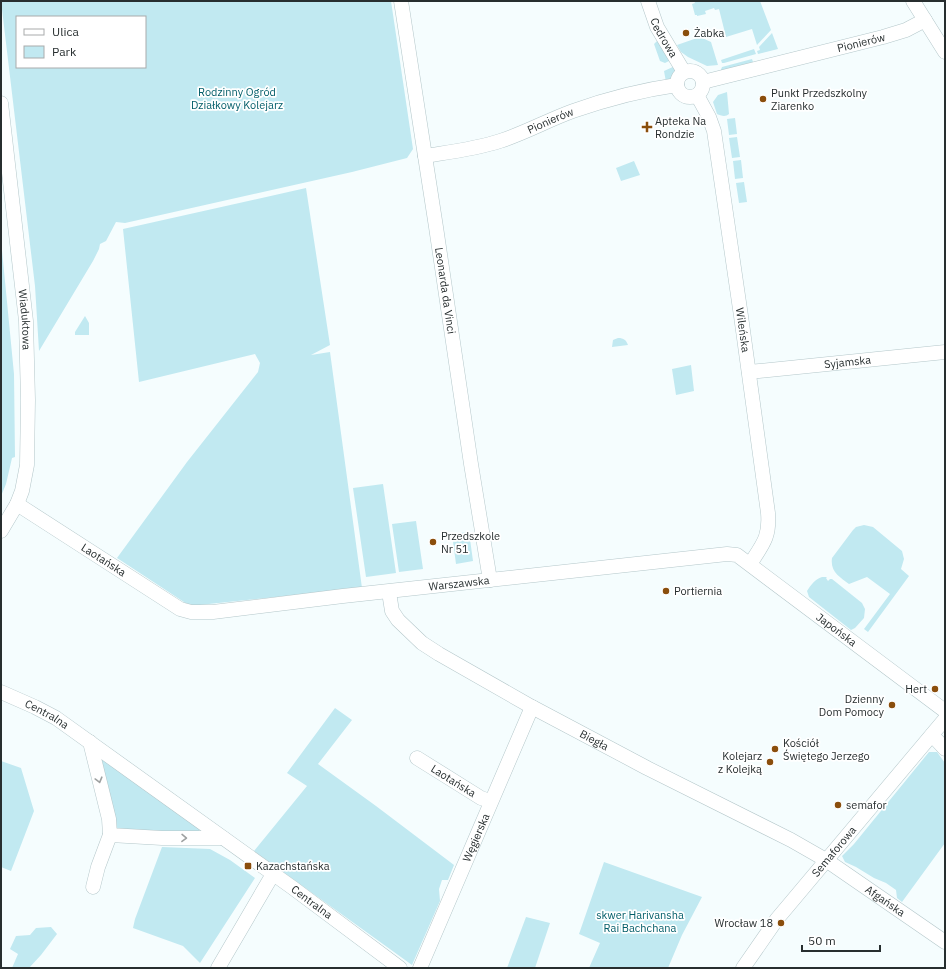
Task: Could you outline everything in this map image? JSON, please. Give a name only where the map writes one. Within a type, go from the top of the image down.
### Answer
[{"type":"street","name":"Leonarda da Vinci","points":[[401,1],[470,464],[490,580]]},
{"type":"street","name":"Cedrowa","points":[[648,1],[657,27],[684,72]]},
{"type":"street","points":[[913,1],[945,52]]},
{"type":"street","name":"Pionierów","points":[[703,82],[883,37],[906,30],[925,20]]},
{"type":"street","points":[[688,71],[694,71],[700,75],[703,82],[702,88],[697,95],[683,95],[677,85],[678,77],[684,72],[688,71]]},
{"type":"street","name":"Pionierów","points":[[425,156],[499,141],[597,103],[644,90],[677,85]]},
{"type":"street","name":"Wileńska","points":[[697,95],[709,117],[714,131],[749,372],[769,525],[766,537],[750,564]]},
{"type":"street","name":"Wiaduktowa","points":[[1,103],[26,321],[28,400],[27,465],[22,491],[17,504],[1,531]]},
{"type":"street","name":"Syjamska","points":[[749,372],[945,352]]},
{"type":"street","name":"Laotańska","points":[[17,504],[180,609],[191,612]]},
{"type":"street","name":"Warszawska","points":[[191,612],[213,612],[343,596],[727,554]]},
{"type":"street","name":"Japońska","points":[[727,554],[737,555],[750,564],[945,711]]},
{"type":"street","name":"Biegła","points":[[389,592],[392,611],[408,631],[422,643],[460,667],[647,768],[784,837],[826,860]]},
{"type":"street","name":"Centralna","points":[[1,692],[56,718],[273,874],[400,968]]},
{"type":"street","name":"Węgierska","points":[[420,968],[490,801],[532,707]]},
{"type":"street","name":"Semaforowa","points":[[743,968],[777,920],[945,719]]},
{"type":"street","points":[[932,735],[945,749]]},
{"type":"street","points":[[90,742],[109,819],[110,835],[93,887]]},
{"type":"street","name":"Laotańska","points":[[417,758],[481,798],[490,801]]},
{"type":"street","points":[[110,835],[162,838],[223,838]]},
{"type":"street","name":"Afgańska","points":[[826,860],[945,942]]},
{"type":"street","points":[[218,968],[273,874]]},
{"type":"green space","name":"Rodzinny Ogród Działkowy Kolejarz","points":[[1,1],[391,1],[413,149],[407,158],[352,172],[125,223],[116,222],[106,241],[100,244],[93,261],[39,351],[35,286]]},
{"type":"green space","points":[[694,1],[760,1],[771,30],[757,45],[752,29],[726,37],[719,9],[715,10],[714,8],[705,11],[706,14],[697,16],[695,15],[692,4],[695,3]]},
{"type":"green space","points":[[772,33],[778,49],[758,54],[757,51],[760,50],[759,47]]},
{"type":"green space","points":[[700,37],[711,42],[718,65],[707,66],[688,57],[681,52],[677,45]]},
{"type":"green space","points":[[657,41],[662,44],[671,60],[665,63],[660,61],[654,44]]},
{"type":"green space","points":[[754,49],[756,54],[722,63],[721,60]]},
{"type":"green space","points":[[752,59],[754,65],[720,72],[722,67]]},
{"type":"green space","points":[[675,66],[673,79],[666,82],[664,71]]},
{"type":"green space","points":[[727,92],[729,114],[725,116],[717,114],[713,102],[718,95]]},
{"type":"green space","points":[[735,118],[737,134],[729,135],[727,119]]},
{"type":"green space","points":[[737,137],[740,157],[732,158],[729,138]]},
{"type":"green space","points":[[741,160],[743,178],[735,179],[733,161]]},
{"type":"green space","points":[[634,161],[640,175],[621,181],[616,168]]},
{"type":"green space","points":[[744,182],[747,202],[739,203],[736,183]]},
{"type":"green space","points":[[306,188],[330,345],[311,355],[330,352],[362,588],[190,606],[117,558],[187,462],[258,372],[260,363],[255,354],[139,382],[123,229]]},
{"type":"green space","points":[[1,240],[14,374],[15,457],[12,458],[6,484],[1,496]]},
{"type":"green space","points":[[85,316],[89,323],[89,335],[75,335],[75,332]]},
{"type":"green space","points":[[622,338],[628,345],[612,347],[613,340]]},
{"type":"green space","points":[[691,365],[694,391],[676,395],[672,369]]},
{"type":"green space","points":[[383,484],[396,573],[366,577],[353,488]]},
{"type":"green space","points":[[416,521],[423,569],[399,572],[392,524]]},
{"type":"green space","points":[[864,525],[873,527],[902,551],[904,559],[901,569],[909,576],[868,632],[864,629],[890,594],[867,577],[849,584],[836,574],[832,563],[832,558],[853,530],[856,527]]},
{"type":"green space","points":[[469,532],[473,561],[456,564],[452,534]]},
{"type":"green space","points":[[822,577],[827,577],[826,578],[828,581],[832,579],[862,603],[865,609],[864,618],[855,628],[851,630],[809,597],[807,591],[815,581]]},
{"type":"green space","points":[[335,708],[352,720],[318,764],[454,865],[448,880],[442,880],[439,889],[440,901],[412,965],[254,851],[307,786],[287,773]]},
{"type":"green space","points":[[929,752],[937,752],[945,763],[945,843],[902,902],[897,898],[896,890],[886,883],[845,862],[842,856],[854,844]]},
{"type":"green space","points":[[102,758],[200,828],[199,832],[119,830],[115,825],[100,759]]},
{"type":"green space","points":[[1,761],[21,768],[34,811],[11,871],[1,867]]},
{"type":"green space","points":[[162,847],[210,849],[230,860],[255,878],[200,963],[183,946],[133,928]]},
{"type":"green space","name":"skwer Harivansha Rai Bachchana","points":[[604,862],[702,897],[682,935],[668,968],[589,968],[600,943],[579,934]]},
{"type":"green space","points":[[526,917],[550,923],[535,968],[507,968]]},
{"type":"green space","points":[[51,927],[57,934],[29,968],[12,968],[18,954],[10,949],[16,936],[30,935],[36,928]]},
{"type":"place","name":"Żabka","points":[[686,33]]},
{"type":"place","name":"Punkt Przedszkolny Ziarenko","points":[[763,99]]},
{"type":"place","name":"Apteka Na Rondzie","points":[[647,127]]},
{"type":"place","name":"Przedszkole Nr 51","points":[[433,542]]},
{"type":"place","name":"Portiernia","points":[[666,591]]},
{"type":"place","name":"Hert","points":[[935,689]]},
{"type":"place","name":"Dzienny Dom Pomocy","points":[[892,705]]},
{"type":"place","name":"Kościół Świętego Jerzego","points":[[775,749]]},
{"type":"place","name":"Kolejarz z Kolejką","points":[[770,762]]},
{"type":"place","name":"semafor","points":[[838,805]]},
{"type":"place","name":"Kazachstańska","points":[[248,866]]},
{"type":"place","name":"Wrocław 18","points":[[781,923]]}]
